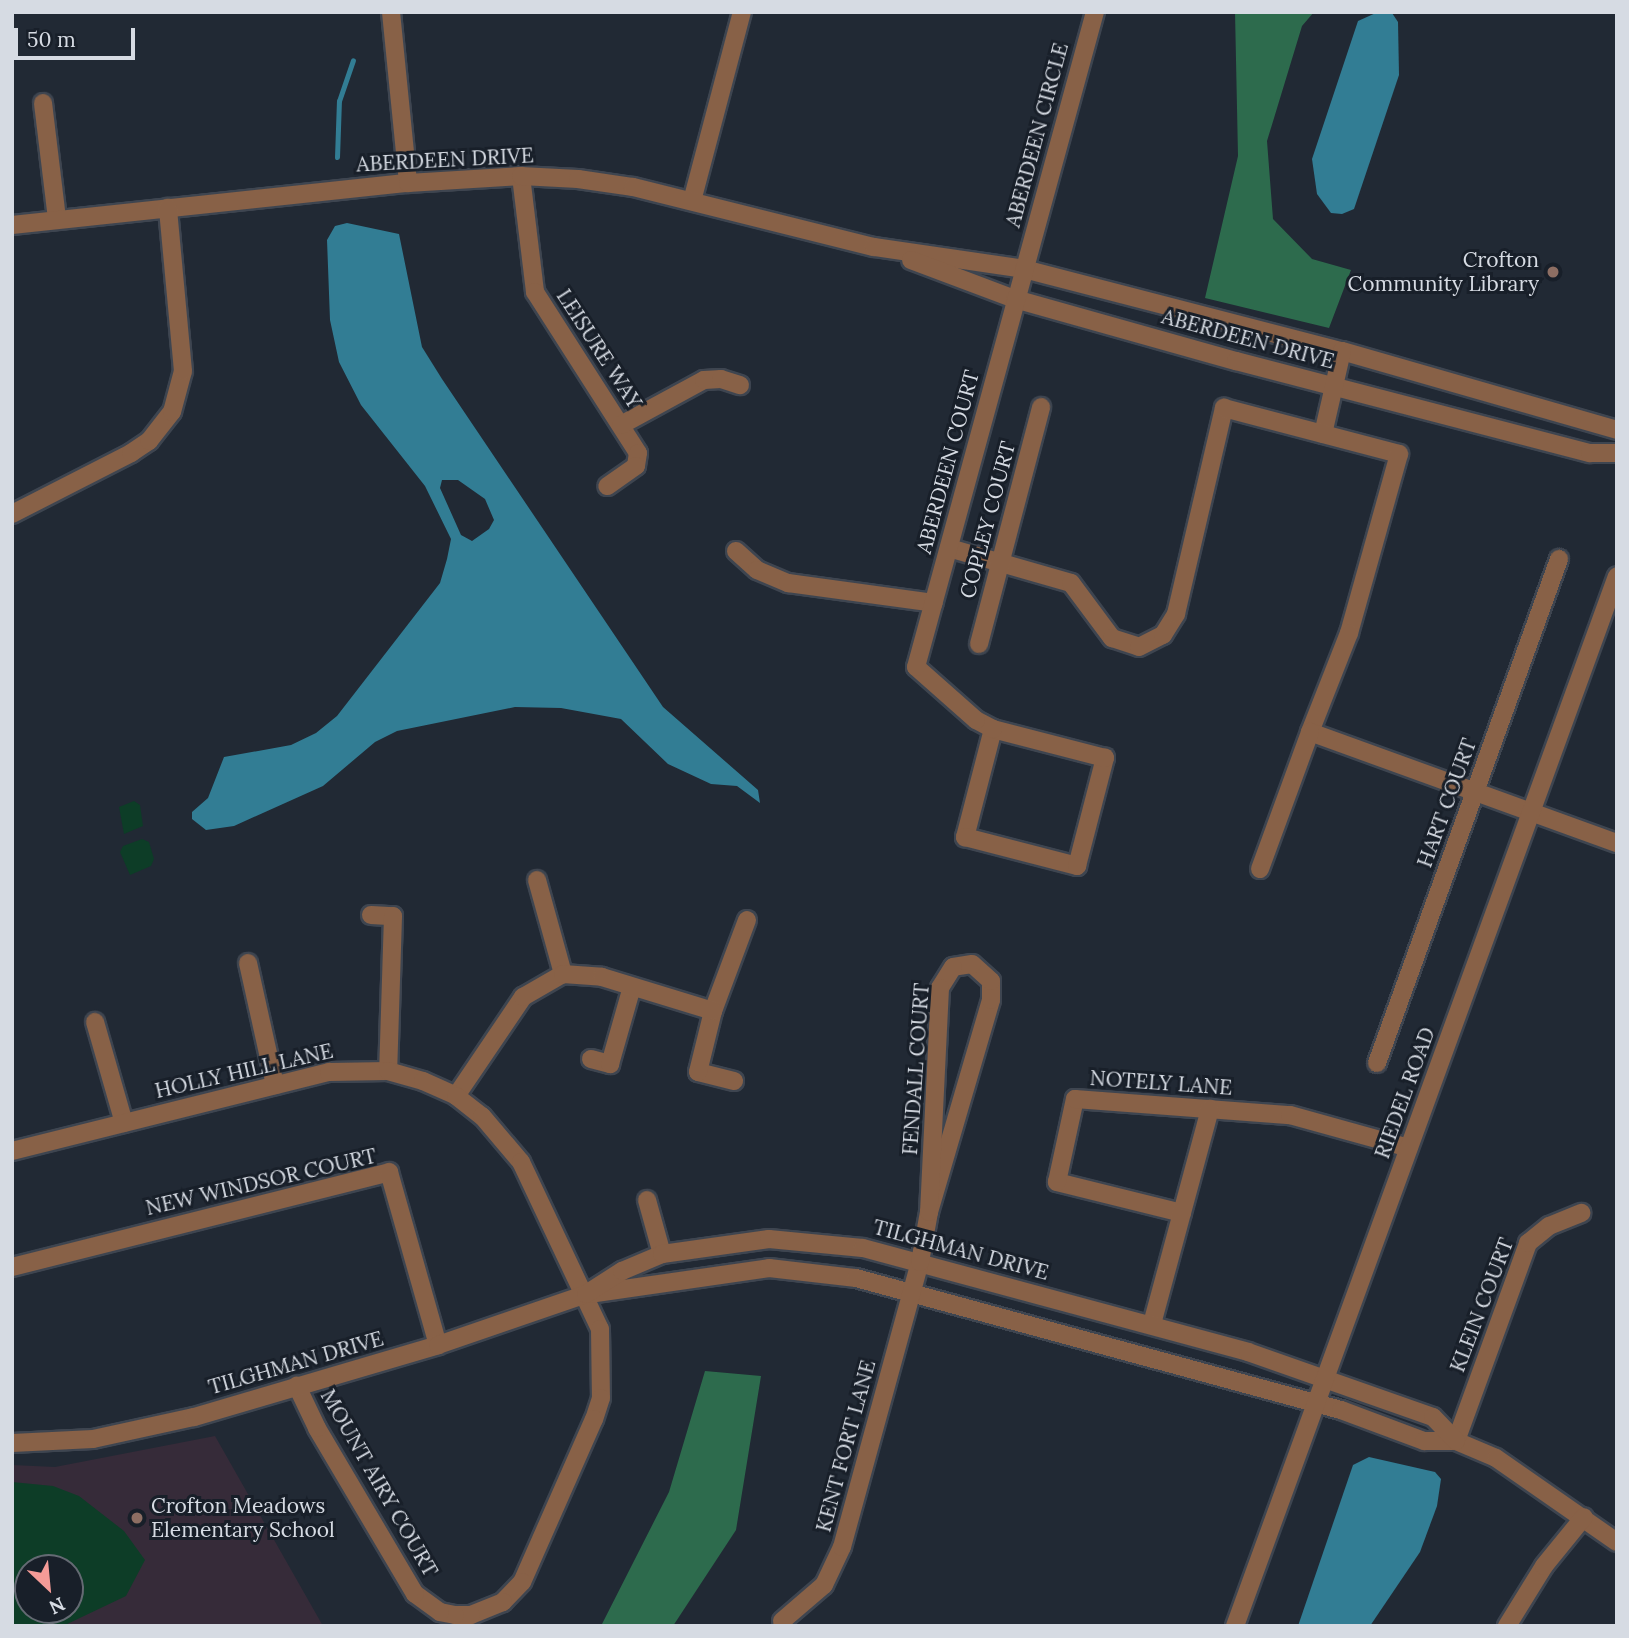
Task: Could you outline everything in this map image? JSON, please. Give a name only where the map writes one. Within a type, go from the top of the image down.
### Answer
[{"type":"street","points":[[391,12],[408,183]]},
{"type":"street","points":[[692,201],[742,12]]},
{"type":"street","name":"ABERDEEN CIRCLE","points":[[1024,269],[1095,12]]},
{"type":"street","points":[[43,103],[57,219]]},
{"type":"street","name":"ABERDEEN DRIVE","points":[[12,225],[408,183],[521,176],[619,185],[874,247],[1024,269],[1342,351],[1601,422],[1617,430]]},
{"type":"street","name":"LEISURE WAY","points":[[521,176],[535,292],[621,425],[639,461],[607,486]]},
{"type":"street","points":[[12,514],[131,453],[149,441],[172,412],[183,371],[168,208]]},
{"type":"street","name":"ABERDEEN DRIVE","points":[[874,247],[1015,299],[1590,453],[1617,453]]},
{"type":"street","name":"ABERDEEN COURT","points":[[993,729],[976,720],[916,667],[1024,269]]},
{"type":"street","points":[[1323,434],[1342,351]]},
{"type":"street","points":[[621,425],[704,380],[740,386]]},
{"type":"street","name":"COPLEY COURT","points":[[979,644],[1041,407]]},
{"type":"street","points":[[949,548],[1001,560],[1071,583],[1121,645],[1151,643],[1163,635],[1176,614],[1224,408],[1399,454],[1349,634],[1260,869]]},
{"type":"street","points":[[736,551],[757,570],[788,583],[934,603]]},
{"type":"street","name":"HART COURT","points":[[1377,1063],[1559,559]]},
{"type":"street","name":"RIEDEL ROAD","points":[[1235,1626],[1617,576]]},
{"type":"street","points":[[993,729],[1105,758],[1077,866],[965,837],[993,729]]},
{"type":"street","points":[[1310,732],[1617,843]]},
{"type":"street","points":[[537,880],[562,974]]},
{"type":"street","points":[[371,915],[393,916],[388,1071]]},
{"type":"street","points":[[734,1081],[698,1072],[713,1011],[747,920]]},
{"type":"street","points":[[248,963],[275,1085]]},
{"type":"street","name":"FENDALL COURT","points":[[920,1262],[929,1212],[991,1000],[990,981],[972,964],[953,967],[940,988],[929,1212]]},
{"type":"street","points":[[456,1096],[523,997],[562,974],[602,976],[713,1011]]},
{"type":"street","points":[[591,1059],[610,1064],[632,987]]},
{"type":"street","points":[[95,1022],[124,1123]]},
{"type":"street","name":"HOLLY HILL LANE","points":[[12,1151],[329,1072],[388,1071],[456,1096],[482,1116],[522,1162],[586,1294]]},
{"type":"street","name":"NOTELY LANE","points":[[1182,1213],[1057,1182],[1075,1100],[1311,1119],[1409,1148]]},
{"type":"street","points":[[1152,1324],[1210,1109]]},
{"type":"street","name":"NEW WINDSOR COURT","points":[[12,1267],[389,1172],[438,1345]]},
{"type":"street","points":[[647,1200],[662,1254]]},
{"type":"street","name":"KLEIN COURT","points":[[1456,1441],[1528,1242],[1549,1226],[1581,1213]]},
{"type":"street","name":"TILGHMAN DRIVE","points":[[586,1294],[622,1271],[662,1254],[769,1239],[863,1248],[1152,1324],[1325,1380],[1433,1417],[1456,1441]]},
{"type":"street","name":"KENT FORT LANE","points":[[782,1621],[812,1597],[833,1569],[920,1262]]},
{"type":"street","name":"TILGHMAN DRIVE","points":[[12,1442],[93,1439],[143,1430],[438,1345],[586,1294],[769,1268],[820,1272],[912,1293],[1316,1405],[1424,1441],[1456,1441]]},
{"type":"street","name":"MOUNT AIRY COURT","points":[[297,1386],[317,1428],[415,1594],[440,1612],[480,1612],[503,1602],[522,1582],[601,1398],[600,1329],[586,1294]]},
{"type":"street","points":[[1456,1441],[1496,1458],[1617,1542]]},
{"type":"street","points":[[1507,1626],[1530,1586],[1584,1517]]},
{"type":"shaded area","name":"Crofton Meadows Elementary School","points":[[215,1436],[323,1626],[12,1626],[12,1465],[55,1467]]},
{"type":"green space","points":[[1235,12],[1314,12],[1302,26],[1267,141],[1273,219],[1312,259],[1351,270],[1329,328],[1205,298],[1238,156]]},
{"type":"green space","points":[[134,801],[140,805],[143,826],[124,834],[119,807]]},
{"type":"green space","points":[[142,839],[149,842],[154,859],[151,866],[130,875],[120,852],[123,846]]},
{"type":"green space","points":[[705,1371],[761,1376],[736,1530],[673,1626],[601,1626],[669,1492]]},
{"type":"green space","points":[[12,1482],[53,1486],[79,1496],[124,1531],[145,1560],[126,1596],[84,1616],[84,1554],[14,1554],[14,1624],[67,1624],[12,1626]]},
{"type":"water","points":[[1378,12],[1392,13],[1398,22],[1399,75],[1354,209],[1342,214],[1331,213],[1317,194],[1312,159],[1358,21]]},
{"type":"water","points":[[347,223],[399,234],[422,347],[442,379],[663,707],[758,790],[760,803],[737,786],[711,784],[668,764],[621,719],[561,708],[515,707],[397,731],[375,742],[323,786],[234,826],[206,830],[192,819],[192,812],[208,798],[224,757],[291,745],[316,733],[337,716],[440,583],[447,559],[451,539],[425,486],[361,405],[339,362],[330,320],[327,240],[335,226]],"holes":[[[442,480],[458,480],[485,499],[494,520],[489,529],[472,541],[461,535],[440,488]]]},
{"type":"water","points":[[1369,1457],[1435,1472],[1441,1479],[1437,1506],[1420,1552],[1370,1626],[1298,1626],[1353,1465]]},
{"type":"waterway","points":[[337,157],[339,101],[353,60]]},
{"type":"place","name":"Crofton Community Library","points":[[1553,272]]},
{"type":"place","name":"Crofton Meadows Elementary School","points":[[137,1518]]}]
